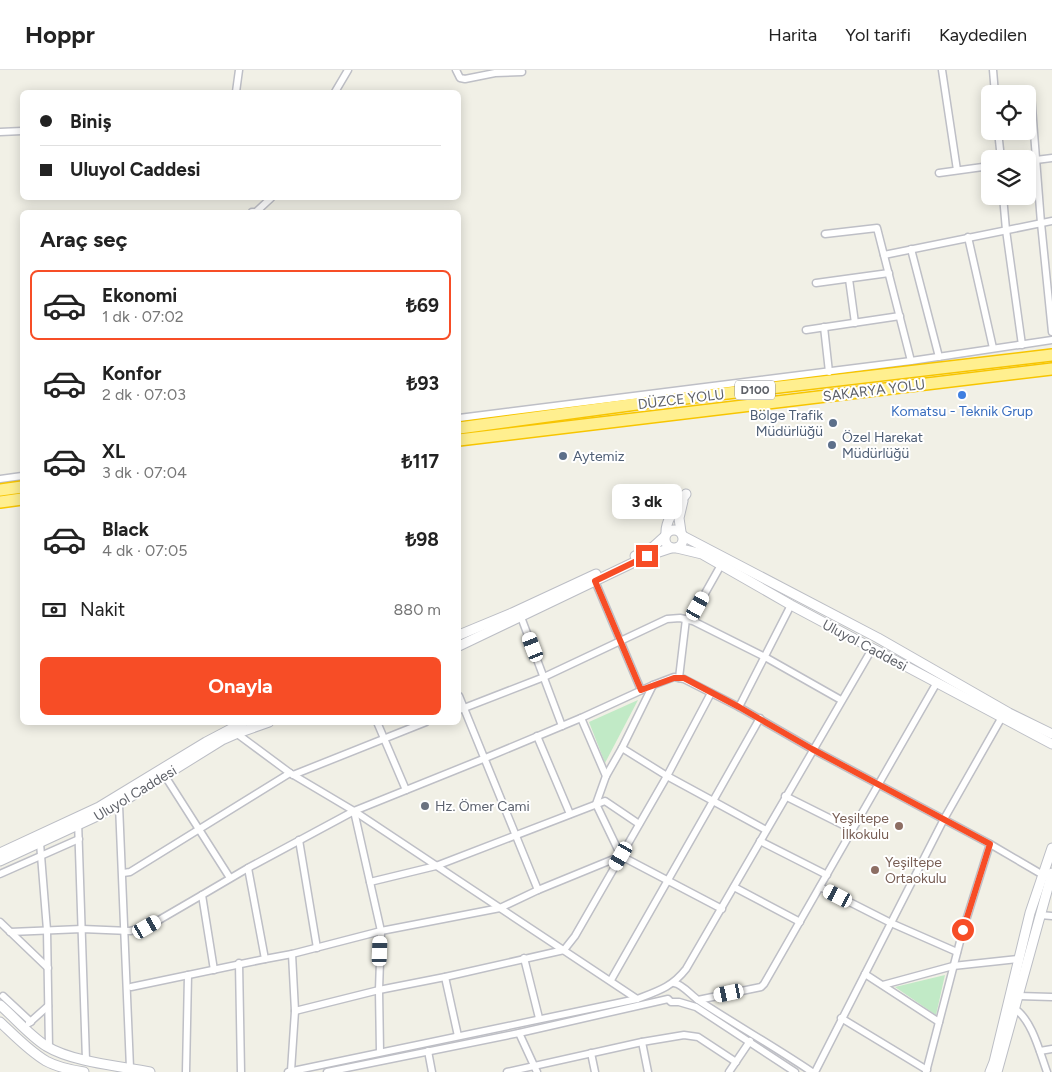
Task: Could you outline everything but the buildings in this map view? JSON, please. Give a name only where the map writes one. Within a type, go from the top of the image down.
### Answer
[{"type":"highway","points":[[1028,358],[1052,351]]},
{"type":"highway","name":"DÜZCE YOLU","points":[[461,428],[661,401],[1052,355]]},
{"type":"highway","name":"SAKARYA YOLU","points":[[461,440],[1052,369]]},
{"type":"highway","points":[[0,490],[20,487]]},
{"type":"highway","points":[[0,502],[20,499]]},
{"type":"main road","points":[[461,645],[647,556],[674,548],[682,543],[679,518],[686,494],[674,509],[667,523],[666,545],[674,548]]},
{"type":"main road","points":[[461,634],[512,613],[629,558],[653,546],[673,530],[682,534]]},
{"type":"main road","name":"Uluyol Caddesi","points":[[682,534],[878,638],[1041,730],[1051,741]]},
{"type":"main road","name":"Uluyol Caddesi","points":[[674,548],[702,554],[936,684],[1051,741]]},
{"type":"main road","name":"Uluyol Caddesi","points":[[0,861],[40,843],[206,742],[239,725]]},
{"type":"main road","name":"Uluyol Caddesi","points":[[0,853],[119,805],[222,740],[261,725]]},
{"type":"main road","points":[[997,1072],[1040,915],[1052,848]]},
{"type":"main road","points":[[990,1072],[1030,913],[1048,874]]},
{"type":"main road","points":[[2,1000],[49,1048],[86,1060],[150,1072]]},
{"type":"main road","points":[[0,1022],[46,1061],[67,1069],[84,1072]]},
{"type":"street","points":[[236,90],[239,70]]},
{"type":"street","points":[[337,90],[348,70]]},
{"type":"street","points":[[456,70],[460,78],[465,79],[522,72]]},
{"type":"street","points":[[942,70],[957,170]]},
{"type":"street","points":[[993,70],[994,85]]},
{"type":"street","points":[[0,132],[20,131]]},
{"type":"street","points":[[1035,140],[1052,332]]},
{"type":"street","points":[[1037,160],[1052,158]]},
{"type":"street","points":[[939,173],[981,167]]},
{"type":"street","points":[[258,210],[269,200]]},
{"type":"street","points":[[1005,205],[1006,230],[1022,345]]},
{"type":"street","points":[[884,254],[1052,222]]},
{"type":"street","points":[[825,234],[877,228],[911,361]]},
{"type":"street","points":[[968,237],[993,348]]},
{"type":"street","points":[[911,249],[939,357]]},
{"type":"street","points":[[816,283],[889,273]]},
{"type":"street","points":[[850,279],[854,323]]},
{"type":"street","points":[[806,330],[900,316]]},
{"type":"street","points":[[824,327],[829,372]]},
{"type":"street","points":[[461,418],[829,372],[1052,340]]},
{"type":"street","points":[[0,478],[20,476]]},
{"type":"street","points":[[679,678],[688,620],[721,565]]},
{"type":"street","points":[[595,581],[641,690]]},
{"type":"street","points":[[739,707],[791,605]]},
{"type":"street","points":[[521,617],[562,726]]},
{"type":"street","points":[[538,890],[516,834],[461,709],[544,677],[667,619],[688,620],[764,657],[841,700]]},
{"type":"street","points":[[292,954],[295,1011],[289,1072],[539,1018],[637,999],[666,988],[674,983],[686,969],[812,749],[872,649]]},
{"type":"street","points":[[10,932],[82,929],[126,931],[147,927],[230,878],[354,811],[484,759],[641,690],[674,678],[684,678],[760,718],[812,749],[1048,874]]},
{"type":"street","points":[[698,1000],[760,987],[764,984],[936,684]]},
{"type":"street","points":[[653,685],[606,776],[596,804],[621,856],[722,909]]},
{"type":"street","points":[[295,1011],[379,990],[564,950],[575,936],[667,776],[711,693]]},
{"type":"street","points":[[674,983],[813,1072],[944,819],[1002,717]]},
{"type":"street","points":[[581,718],[606,776]]},
{"type":"street","points":[[610,980],[760,718]]},
{"type":"street","points":[[378,725],[406,790]]},
{"type":"street","points":[[123,873],[130,872],[292,774],[418,725]]},
{"type":"street","points":[[226,732],[238,733],[292,774],[354,811],[637,999]]},
{"type":"street","points":[[537,736],[570,814]]},
{"type":"street","points":[[622,748],[667,776],[766,830]]},
{"type":"street","points":[[165,776],[230,878]]},
{"type":"street","points":[[785,796],[853,830]]},
{"type":"street","points":[[370,882],[436,866],[605,801],[639,824]]},
{"type":"street","points":[[119,805],[126,931],[130,1068]]},
{"type":"street","points":[[354,811],[381,931],[379,990],[380,1052]]},
{"type":"street","points":[[78,821],[86,1060]]},
{"type":"street","points":[[0,874],[79,839]]},
{"type":"street","points":[[299,840],[317,948]]},
{"type":"street","points":[[760,841],[827,875]]},
{"type":"street","points":[[40,843],[47,930],[49,1048]]},
{"type":"street","points":[[841,1018],[926,1071],[956,952],[990,844]]},
{"type":"street","points":[[131,987],[239,963],[292,954],[381,931],[500,908],[538,890],[621,856]]},
{"type":"street","points":[[248,868],[265,959]]},
{"type":"street","points":[[734,886],[800,922]]},
{"type":"street","points":[[820,887],[891,923],[956,952]]},
{"type":"street","points":[[202,895],[214,970]]},
{"type":"street","points":[[1040,915],[1052,916]]},
{"type":"street","points":[[1,926],[10,932],[48,968]]},
{"type":"street","points":[[524,958],[539,1018]]},
{"type":"street","points":[[883,985],[953,966],[1018,959]]},
{"type":"street","points":[[239,963],[241,1072]]},
{"type":"street","points":[[679,1002],[684,996],[686,969]]},
{"type":"street","points":[[865,974],[939,1022]]},
{"type":"street","points":[[186,1072],[188,975]]},
{"type":"street","points":[[445,977],[458,1036]]},
{"type":"street","points":[[666,988],[665,995],[671,1002],[679,1002],[696,1008],[750,1041],[795,1072]]},
{"type":"street","points":[[1018,996],[1052,996]]},
{"type":"street","points":[[327,1072],[519,1033],[668,999]]},
{"type":"street","points":[[28,1025],[48,1006]]},
{"type":"street","points":[[1014,1009],[1028,1023],[1047,1072]]},
{"type":"street","points":[[519,1033],[535,1069]]},
{"type":"street","points":[[508,1072],[535,1069],[590,1053],[642,1042],[684,1036],[698,1037],[736,1062]]},
{"type":"street","points":[[729,1072],[750,1041]]},
{"type":"street","points":[[642,1042],[648,1072]]},
{"type":"street","points":[[1040,1051],[1052,1049]]},
{"type":"street","points":[[428,1051],[432,1072]]},
{"type":"street","points":[[590,1053],[595,1072]]},
{"type":"green space","points":[[638,700],[605,763],[589,722]]},
{"type":"green space","points":[[945,975],[936,1015],[895,987]]},
{"type":"place","name":"Komatsu - Teknik Grup","points":[[962,395]]},
{"type":"place","name":"Bölge Trafik Müdürlüğü","points":[[833,423]]},
{"type":"place","name":"Özel Harekat Müdürlüğü","points":[[832,445]]},
{"type":"place","name":"Aytemiz","points":[[563,456]]},
{"type":"place","name":"Hz. Ömer Cami","points":[[425,806]]},
{"type":"place","name":"Yeşiltepe İlkokulu","points":[[899,826]]},
{"type":"place","name":"Yeşiltepe Ortaokulu","points":[[875,870]]},
{"type":"route","points":[[647,556],[595,581],[641,690],[674,678],[684,678],[990,844],[963,930]]}]
